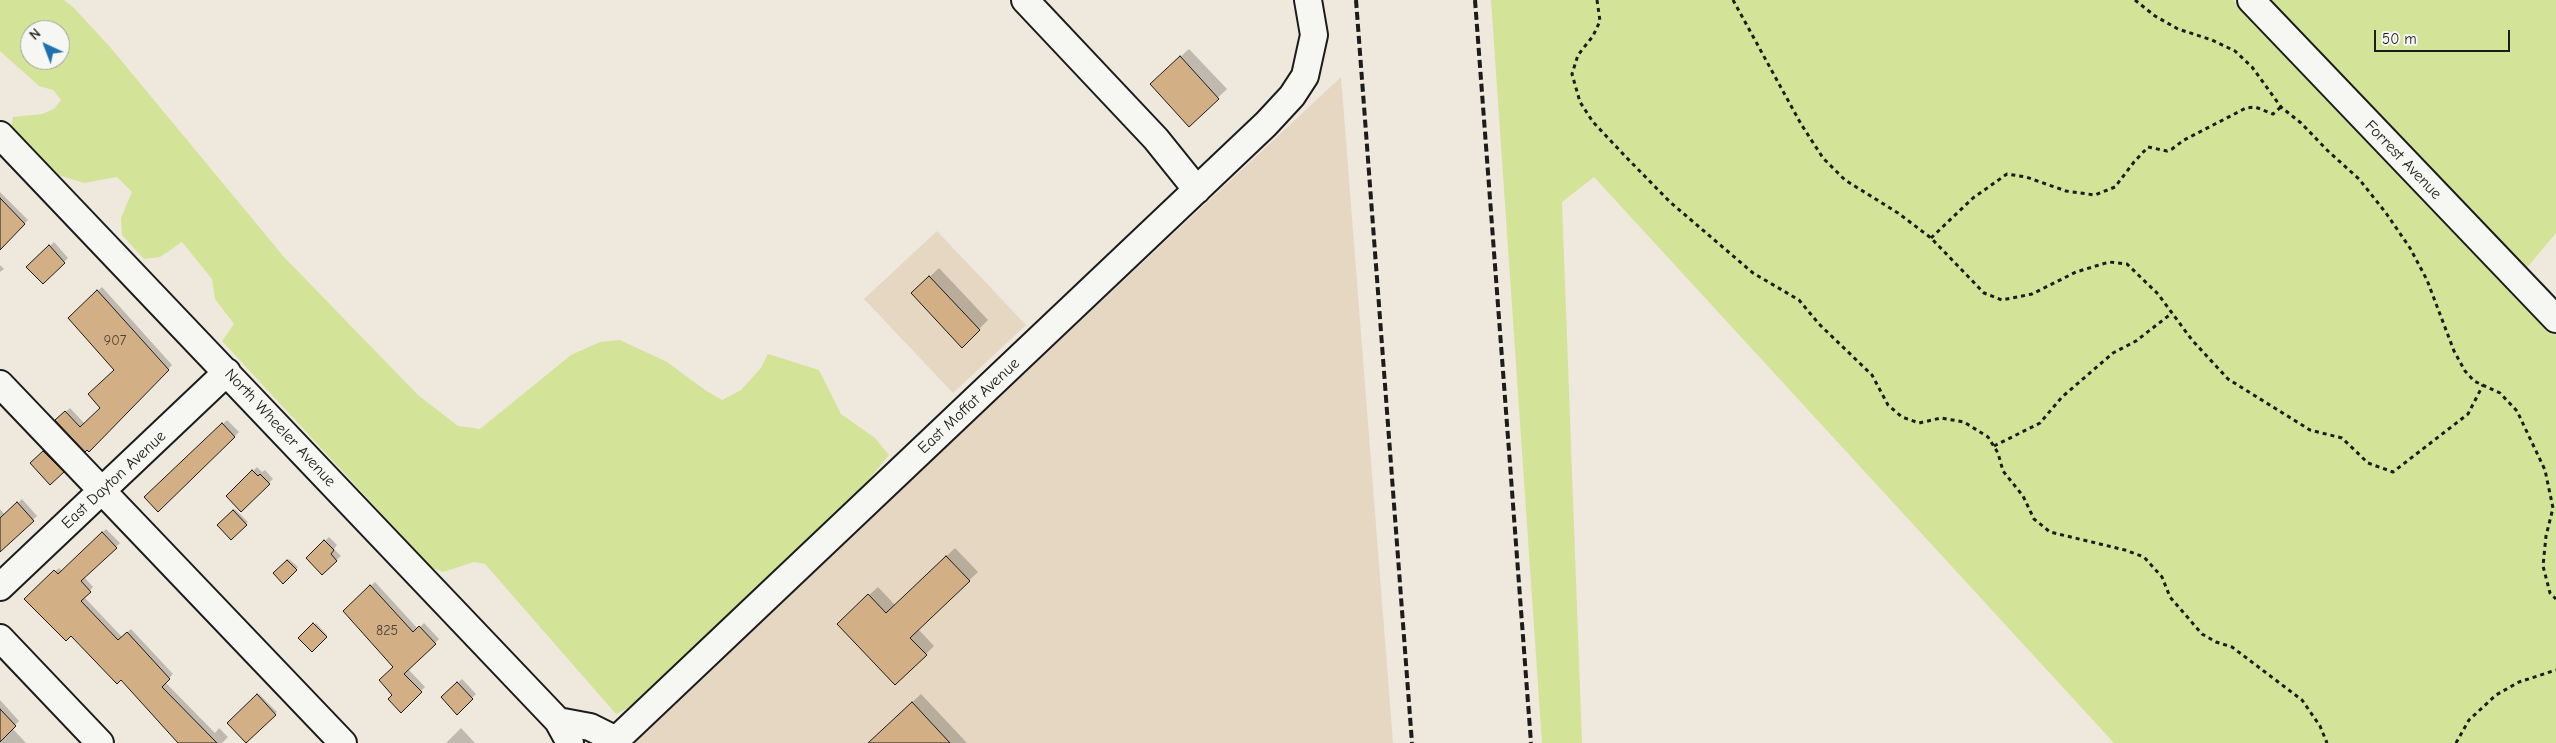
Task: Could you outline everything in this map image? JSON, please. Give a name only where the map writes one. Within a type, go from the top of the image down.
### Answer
[{"type":"street","points":[[1025,0],[1156,139],[1197,190]]},
{"type":"street","name":"East Moffat Avenue","points":[[615,741],[1266,124],[1292,96],[1305,76],[1311,58],[1314,35],[1308,0]]},
{"type":"street","name":"Forrest Avenue","points":[[2251,0],[2556,318]]},
{"type":"street","name":"North Wheeler Avenue","points":[[0,135],[228,372],[564,732],[590,727],[615,741]]},
{"type":"street","name":"East Dayton Avenue","points":[[0,587],[228,372]]},
{"type":"street","points":[[0,384],[343,743]]},
{"type":"street","points":[[0,638],[100,743]]},
{"type":"path","points":[[1597,0],[1600,21],[1593,36],[1578,55],[1572,74],[1580,102],[1593,122],[1685,215],[1753,273],[1799,300],[1819,324],[1872,374],[1888,405],[1902,417],[1919,423],[1941,418],[1964,422],[1988,437],[1994,446],[2003,471],[2023,496],[2034,519],[2050,532],[2125,550],[2144,557],[2162,577],[2170,597],[2202,634],[2216,642],[2232,647],[2302,700],[2320,726],[2327,743]]},
{"type":"path","points":[[1733,0],[1801,124],[1823,158],[1845,180],[1898,213],[1931,238],[1984,293],[2002,300],[2032,294],[2076,272],[2109,262],[2127,264],[2158,294],[2192,340],[2228,379],[2310,430],[2342,438],[2368,463],[2393,472],[2468,414],[2483,385]]},
{"type":"path","points":[[2135,0],[2155,16],[2178,28],[2212,40],[2234,51],[2252,67],[2282,107],[2359,180],[2386,213],[2410,248],[2427,280],[2454,351],[2465,372],[2474,381],[2500,393],[2516,411],[2545,470],[2553,508],[2546,536],[2544,566],[2550,593],[2556,599]]},
{"type":"path","points":[[1931,238],[1972,198],[2007,174],[2026,176],[2066,192],[2095,195],[2115,187],[2148,147],[2167,151],[2184,140],[2246,108],[2255,106],[2273,114],[2282,107]]},
{"type":"path","points":[[1994,446],[2040,423],[2062,397],[2113,353],[2136,342],[2172,313]]},
{"type":"path","points":[[2456,743],[2469,720],[2496,695],[2520,682],[2556,670]]},
{"type":"shaded area","points":[[1341,77],[1393,743],[630,743],[653,721]]},
{"type":"shaded area","points":[[937,231],[1026,325],[953,393],[864,299]]},
{"type":"green space","points":[[0,0],[64,0],[74,8],[110,47],[284,257],[418,395],[458,426],[480,429],[571,355],[600,342],[620,340],[667,362],[722,400],[741,390],[761,368],[768,354],[819,370],[841,414],[875,438],[889,455],[867,482],[759,594],[644,700],[616,714],[485,564],[474,562],[443,572],[431,567],[222,341],[234,324],[215,299],[212,279],[182,242],[160,257],[144,259],[122,235],[121,218],[132,192],[117,177],[84,183],[58,175],[11,128],[13,117],[42,114],[54,109],[61,100],[53,90],[39,86],[21,70],[70,70],[70,20],[20,20],[20,69],[0,51]]},
{"type":"green space","points":[[1491,0],[2233,0],[2556,336],[2556,743],[2114,743],[1594,177],[1562,202],[1582,743],[1542,743]]},
{"type":"green space","points":[[2269,0],[2556,0],[2556,233],[2525,270]]},
{"type":"building","points":[[1180,56],[1219,99],[1189,127],[1150,84]]},
{"type":"building","points":[[0,198],[25,224],[0,250]]},
{"type":"building","points":[[49,245],[65,263],[43,284],[26,267]]},
{"type":"building","points":[[929,276],[980,330],[962,348],[911,293]]},
{"type":"building","points":[[97,290],[169,370],[89,452],[87,450],[85,452],[55,420],[65,411],[80,427],[100,408],[88,394],[114,370],[68,318]]},
{"type":"building","points":[[222,423],[235,437],[158,512],[144,497]]},
{"type":"building","points":[[43,451],[64,472],[50,485],[30,463]]},
{"type":"building","points":[[252,470],[258,476],[260,474],[270,484],[241,512],[226,496]]},
{"type":"building","points":[[17,502],[34,521],[0,552],[0,518]]},
{"type":"building","points":[[233,510],[247,525],[231,540],[217,525]]},
{"type":"building","points":[[102,532],[117,548],[81,581],[91,592],[81,601],[118,640],[127,632],[170,679],[162,687],[217,743],[178,743],[121,680],[117,684],[71,636],[66,641],[24,599],[54,570],[58,574]]},
{"type":"building","points":[[324,540],[334,550],[331,554],[337,561],[322,575],[306,558]]},
{"type":"building","points":[[946,556],[970,581],[910,638],[927,655],[895,685],[837,624],[868,594],[886,613]]},
{"type":"building","points":[[287,560],[297,570],[283,584],[273,573]]},
{"type":"building","points":[[370,585],[413,632],[419,626],[436,644],[404,674],[422,692],[401,713],[388,699],[392,695],[379,680],[393,667],[343,611]]},
{"type":"building","points":[[313,623],[327,637],[312,652],[298,638]]},
{"type":"building","points":[[457,682],[473,699],[457,715],[441,697]]},
{"type":"building","points":[[257,694],[276,715],[246,743],[227,723]]},
{"type":"building","points":[[912,702],[950,743],[868,743]]},
{"type":"building","points":[[0,709],[16,726],[0,742]]},
{"type":"railway","points":[[1356,0],[1412,743]]},
{"type":"railway","points":[[1475,0],[1531,743]]}]
